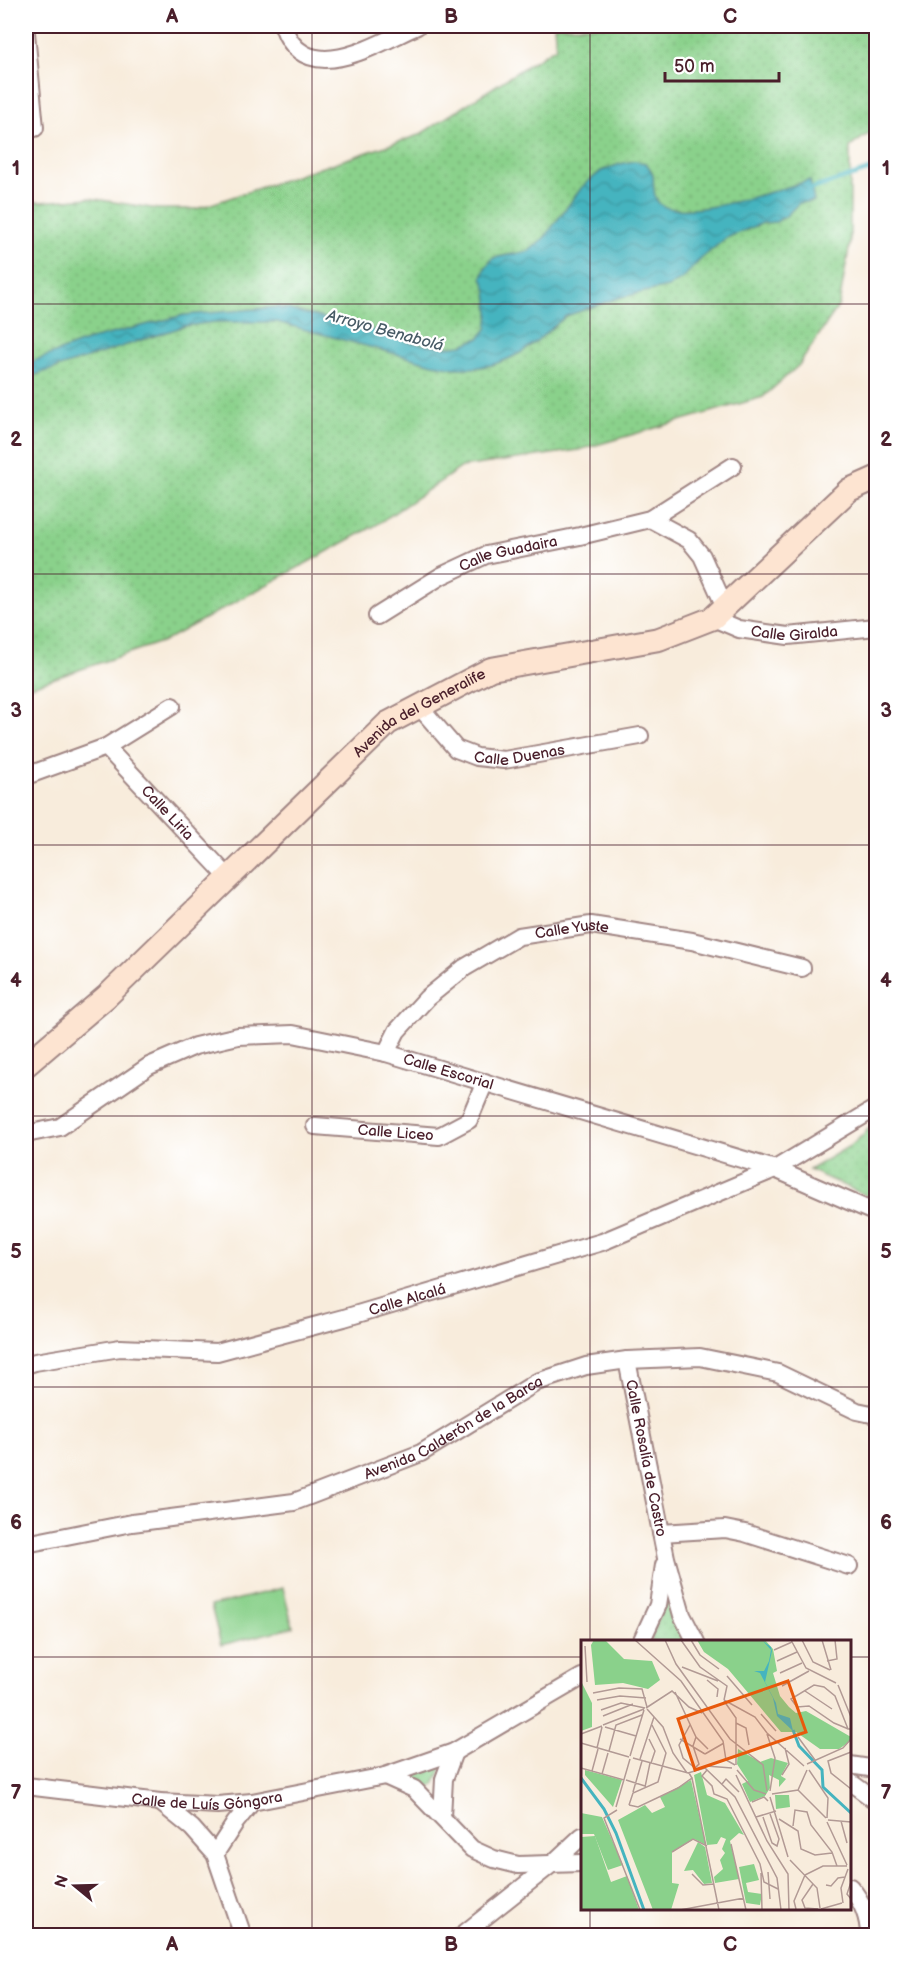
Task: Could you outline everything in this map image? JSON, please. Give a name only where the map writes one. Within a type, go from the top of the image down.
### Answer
[{"type":"street","points":[[283,26],[287,38],[297,51],[315,58],[332,60],[358,52],[417,26]]},
{"type":"street","points":[[26,33],[35,128]]},
{"type":"street","name":"Calle Guadaira","points":[[376,616],[441,576],[486,555],[650,519],[734,466]]},
{"type":"street","name":"Avenida del Generalife","points":[[26,1065],[106,998],[388,723],[490,669],[659,639],[719,613],[849,490],[876,478]]},
{"type":"street","points":[[650,519],[688,540],[702,556],[719,613]]},
{"type":"street","name":"Calle Giralda","points":[[719,613],[740,629],[788,636],[876,627]]},
{"type":"street","points":[[26,776],[106,747],[172,706]]},
{"type":"street","name":"Calle Duenas","points":[[419,706],[456,750],[477,757],[504,760],[640,736]]},
{"type":"street","name":"Calle Liria","points":[[106,747],[228,877]]},
{"type":"street","name":"Calle Yuste","points":[[386,1053],[398,1031],[428,998],[464,968],[519,936],[591,925],[692,942],[802,968]]},
{"type":"street","name":"Calle Escorial","points":[[26,1134],[60,1127],[149,1066],[195,1046],[238,1036],[293,1034],[386,1053],[775,1169],[876,1213]]},
{"type":"street","name":"Calle Liceo","points":[[315,1126],[439,1136],[469,1120],[484,1082]]},
{"type":"street","name":"Calle Alcalá","points":[[26,1365],[120,1348],[217,1352],[344,1318],[602,1242],[775,1169],[876,1108]]},
{"type":"street","name":"Avenida Calderón de la Barca","points":[[28,1545],[132,1523],[294,1502],[421,1453],[537,1382],[586,1366],[627,1360],[700,1357],[778,1373],[857,1411],[876,1415]]},
{"type":"street","name":"Calle Rosalía de Castro","points":[[627,1360],[666,1558],[682,1615],[695,1640]]},
{"type":"street","points":[[661,1533],[725,1529],[745,1533],[849,1566]]},
{"type":"street","points":[[642,1640],[658,1605],[666,1558]]},
{"type":"street","name":"Calle de Luís Góngora","points":[[26,1786],[160,1802],[218,1805],[252,1802],[385,1776],[454,1752],[581,1678]]},
{"type":"street","points":[[442,1817],[444,1779],[454,1752]]},
{"type":"street","points":[[851,1765],[876,1769]]},
{"type":"street","points":[[385,1776],[414,1789],[472,1849],[494,1859],[518,1865],[581,1863]]},
{"type":"street","points":[[851,1783],[876,1801]]},
{"type":"street","points":[[160,1802],[192,1828],[215,1854],[243,1935]]},
{"type":"street","points":[[215,1854],[234,1823],[252,1802]]},
{"type":"street","points":[[461,1935],[553,1863],[581,1837]]},
{"type":"street","points":[[851,1889],[864,1909],[869,1924],[869,1935]]},
{"type":"green space","points":[[554,26],[876,26],[876,128],[850,147],[850,243],[839,305],[799,365],[763,397],[579,450],[462,467],[376,525],[164,641],[26,688],[26,201],[89,198],[158,209],[196,209],[419,135],[556,47]]},
{"type":"green space","points":[[876,1122],[876,1200],[809,1170],[853,1144]]},
{"type":"green space","points":[[283,1588],[293,1627],[221,1645],[211,1606]]},
{"type":"green space","points":[[668,1591],[688,1640],[651,1639]]},
{"type":"green space","points":[[443,1765],[434,1785],[427,1788],[401,1777]]},
{"type":"water","points":[[634,161],[646,163],[653,175],[656,199],[669,208],[686,209],[731,203],[810,180],[814,201],[799,203],[776,222],[763,223],[726,238],[682,279],[668,287],[621,297],[566,316],[522,352],[492,365],[455,368],[433,364],[277,322],[215,322],[185,326],[26,378],[26,364],[91,339],[184,315],[278,307],[381,332],[408,342],[445,347],[462,345],[479,338],[487,329],[489,313],[487,291],[482,277],[485,268],[493,258],[529,251],[544,238],[582,187],[601,171]]},
{"type":"waterway","name":"Arroyo Benabolá","points":[[808,190],[876,168]]}]
